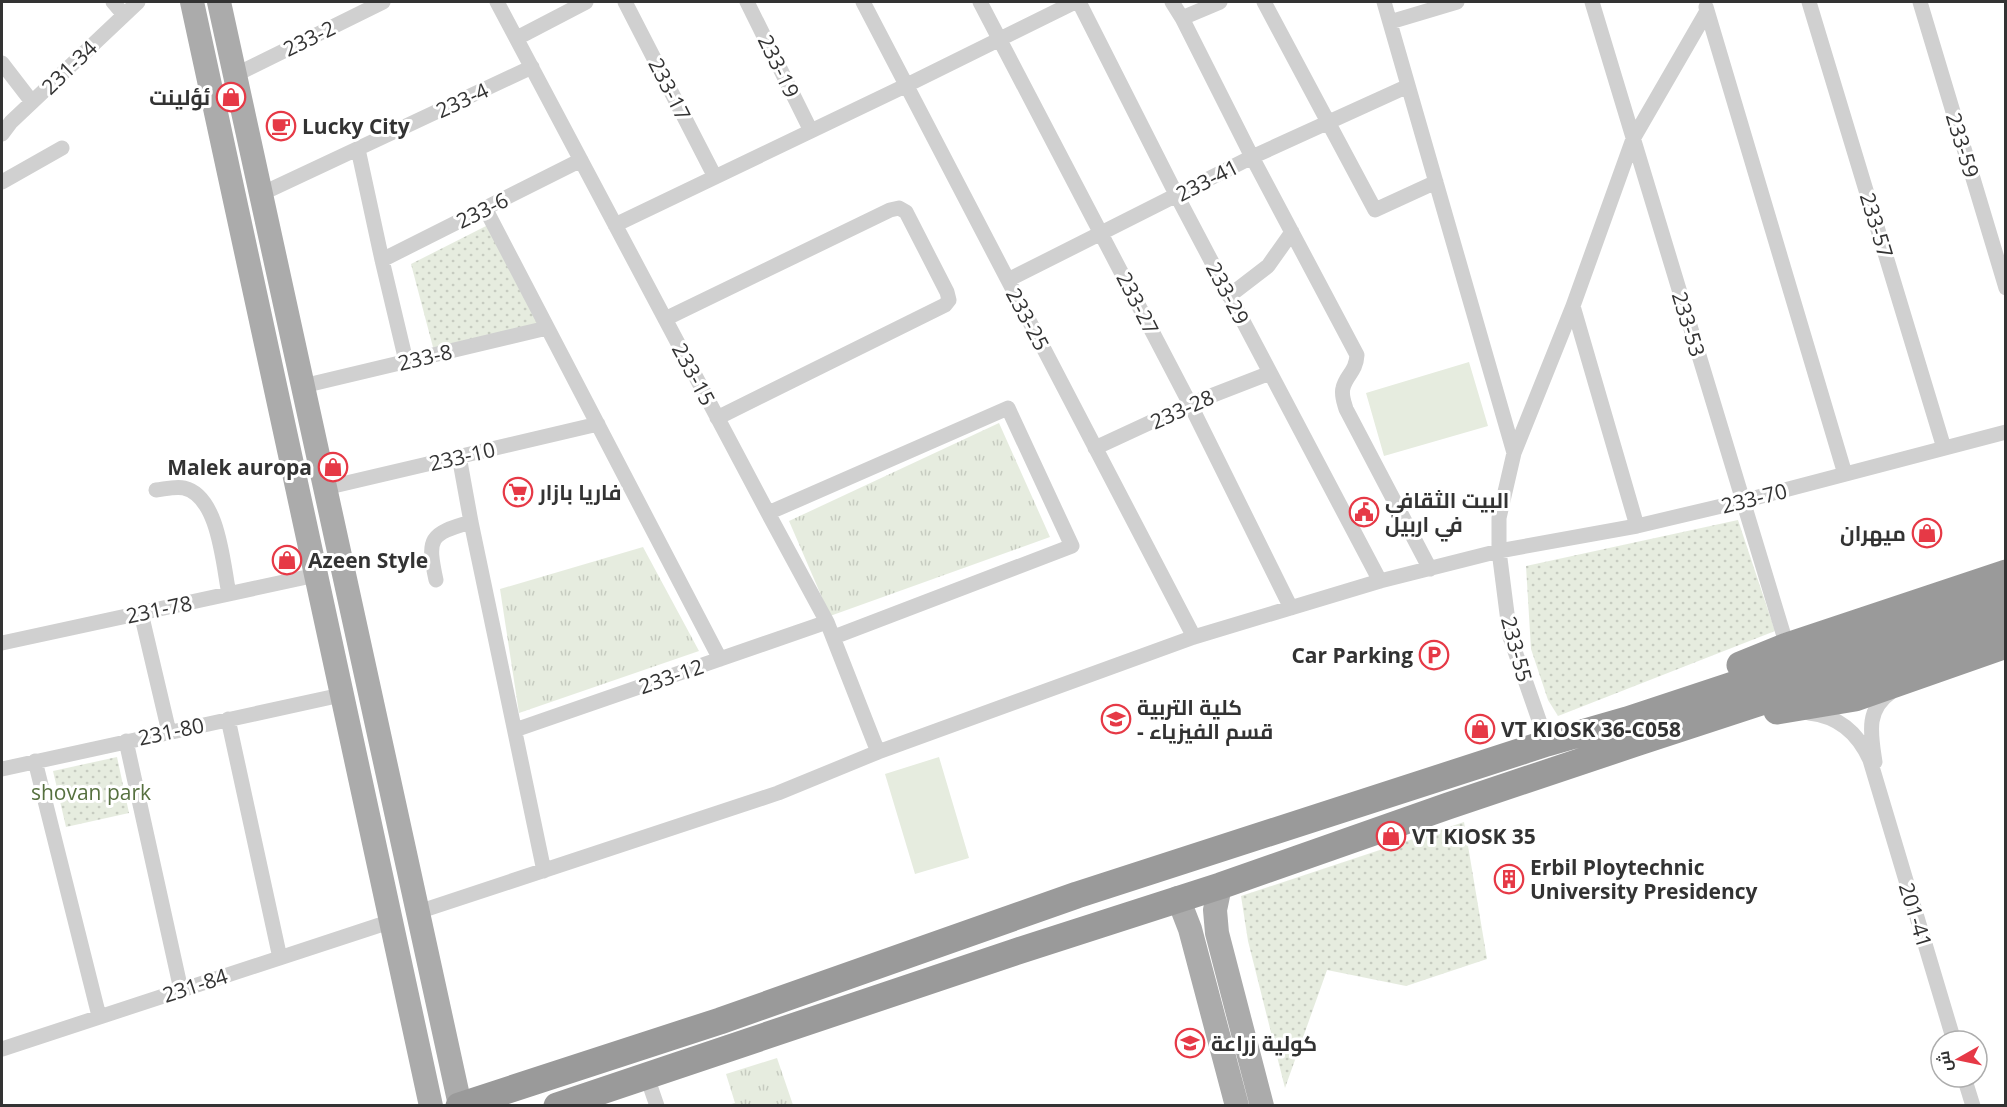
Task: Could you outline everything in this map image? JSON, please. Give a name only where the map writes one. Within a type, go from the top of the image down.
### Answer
[{"type":"highway","points":[[1631,731],[1700,682],[1787,646],[2006,573]]},
{"type":"highway","points":[[556,1106],[646,1074],[1220,886],[1448,806],[1631,731],[1937,631],[2006,595]]},
{"type":"highway","points":[[1937,631],[2006,621]]},
{"type":"highway","points":[[458,1098],[720,1022],[1088,891],[1547,743],[1727,720],[1855,698],[2006,645]]},
{"type":"main road","points":[[192,2],[269,348],[341,695],[429,1098],[458,1098],[219,2]]},
{"type":"main road","points":[[325,617],[352,611]]},
{"type":"main road","points":[[1220,886],[1215,922],[1262,1106]]},
{"type":"main road","points":[[1178,898],[1190,929],[1237,1106]]},
{"type":"main road","points":[[1190,929],[1201,921],[1215,922]]},
{"type":"street","points":[[113,2],[124,15]]},
{"type":"street","name":"231-34","points":[[2,134],[32,102],[138,2]]},
{"type":"street","name":"233-2","points":[[235,75],[383,2]]},
{"type":"street","name":"233-15","points":[[497,2],[827,622],[878,752]]},
{"type":"street","points":[[517,38],[586,2]]},
{"type":"street","name":"233-17","points":[[625,2],[714,177]]},
{"type":"street","name":"233-19","points":[[747,2],[811,131]]},
{"type":"street","name":"233-25","points":[[863,2],[1194,637]]},
{"type":"street","name":"233-27","points":[[980,2],[1190,404],[1291,608]]},
{"type":"street","points":[[615,225],[907,86],[1075,2]]},
{"type":"street","name":"233-29","points":[[1079,2],[1177,196],[1380,581]]},
{"type":"street","points":[[1172,2],[1358,354],[1356,366],[1343,386],[1346,409],[1430,569]]},
{"type":"street","points":[[1182,18],[1220,2]]},
{"type":"street","points":[[1264,2],[1375,210],[1436,182]]},
{"type":"street","points":[[1384,2],[1514,453]]},
{"type":"street","points":[[1390,22],[1456,2]]},
{"type":"street","name":"233-53","points":[[1592,2],[1787,646]]},
{"type":"street","name":"233-57","points":[[1809,2],[1944,448]]},
{"type":"street","name":"233-59","points":[[1920,2],[2006,288]]},
{"type":"street","points":[[1706,6],[1845,474]]},
{"type":"street","name":"233-55","points":[[1547,743],[1510,637],[1499,551],[1499,518],[1514,453],[1573,306],[1633,139],[1706,6]]},
{"type":"street","points":[[2,63],[32,102]]},
{"type":"street","name":"233-4","points":[[261,194],[532,67]]},
{"type":"street","name":"233-41","points":[[1008,279],[1252,157],[1408,86]]},
{"type":"street","points":[[2,182],[62,148]]},
{"type":"street","points":[[358,148],[406,361]]},
{"type":"street","name":"233-6","points":[[382,260],[581,160]]},
{"type":"street","points":[[485,208],[720,659]]},
{"type":"street","points":[[665,319],[890,210],[899,208],[906,212],[947,292],[949,300],[945,305],[717,418]]},
{"type":"street","points":[[1229,296],[1268,266],[1292,232]]},
{"type":"street","points":[[1573,306],[1637,526]]},
{"type":"street","name":"233-8","points":[[303,386],[548,328]]},
{"type":"street","name":"233-28","points":[[1095,448],[1190,404],[1270,373]]},
{"type":"street","points":[[768,513],[1008,408],[1072,546],[834,637]]},
{"type":"street","name":"233-10","points":[[325,488],[598,424]]},
{"type":"street","name":"233-70","points":[[418,912],[778,793],[878,752],[1194,637],[1380,581],[1499,551],[1637,526],[1743,501],[2006,432]]},
{"type":"street","points":[[459,456],[544,872]]},
{"type":"street","points":[[156,490],[183,487],[196,493],[210,512],[219,540],[229,594]]},
{"type":"street","points":[[436,580],[431,548],[433,541],[441,532],[471,522]]},
{"type":"street","name":"231-78","points":[[2,643],[316,575]]},
{"type":"street","points":[[141,613],[169,732]]},
{"type":"street","name":"233-12","points":[[515,730],[827,622]]},
{"type":"street","name":"201-41","points":[[1880,789],[1872,731],[1873,713],[1884,696],[1912,678]]},
{"type":"street","name":"231-80","points":[[2,769],[341,695]]},
{"type":"street","name":"201-41","points":[[1770,712],[1812,713],[1832,718],[1861,742],[1880,789],[1950,1029]]},
{"type":"street","points":[[228,719],[280,958]]},
{"type":"street","points":[[126,741],[181,990]]},
{"type":"street","points":[[35,761],[99,1016]]},
{"type":"street","name":"231-84","points":[[2,1049],[390,922]]},
{"type":"street","points":[[646,1074],[657,1106]]},
{"type":"street","points":[[1968,1089],[1973,1106]]},
{"type":"green space","points":[[488,225],[540,326],[434,351],[411,264]]},
{"type":"green space","points":[[1469,362],[1488,426],[1384,456],[1366,393]]},
{"type":"green space","points":[[999,423],[1050,537],[830,616],[789,521]]},
{"type":"green space","points":[[1738,520],[1775,631],[1558,716],[1548,700],[1531,649],[1526,566]]},
{"type":"green space","points":[[643,547],[699,651],[519,713],[500,589]]},
{"type":"green space","name":"shovan park","points":[[117,757],[129,813],[66,827],[53,771]]},
{"type":"green space","points":[[939,757],[969,858],[915,874],[885,774]]},
{"type":"green space","points":[[1464,822],[1487,959],[1406,986],[1327,970],[1285,1088],[1248,941],[1241,896]]},
{"type":"green space","points":[[777,1058],[793,1105],[728,1105],[735,1103],[726,1074]]},
{"type":"place","name":"ئؤلينت","points":[[231,97]]},
{"type":"place","name":"Lucky City","points":[[281,126]]},
{"type":"place","name":"Malek auropa","points":[[333,467]]},
{"type":"place","name":"فاريا بازار","points":[[518,492]]},
{"type":"place","name":"البيت الثقافي في اربيل","points":[[1364,512]]},
{"type":"place","name":"میهران","points":[[1927,533]]},
{"type":"place","name":"Azeen Style","points":[[287,560]]},
{"type":"place","name":"Car Parking","points":[[1434,655]]},
{"type":"place","name":"كلية التربية - قسم الفيزياء","points":[[1116,719]]},
{"type":"place","name":"VT KIOSK 36-C058","points":[[1480,729]]},
{"type":"place","name":"VT KIOSK 35","points":[[1391,836]]},
{"type":"place","name":"Erbil Ploytechnic University Presidency","points":[[1509,879]]},
{"type":"place","name":"كولية زراعة","points":[[1190,1043]]}]
